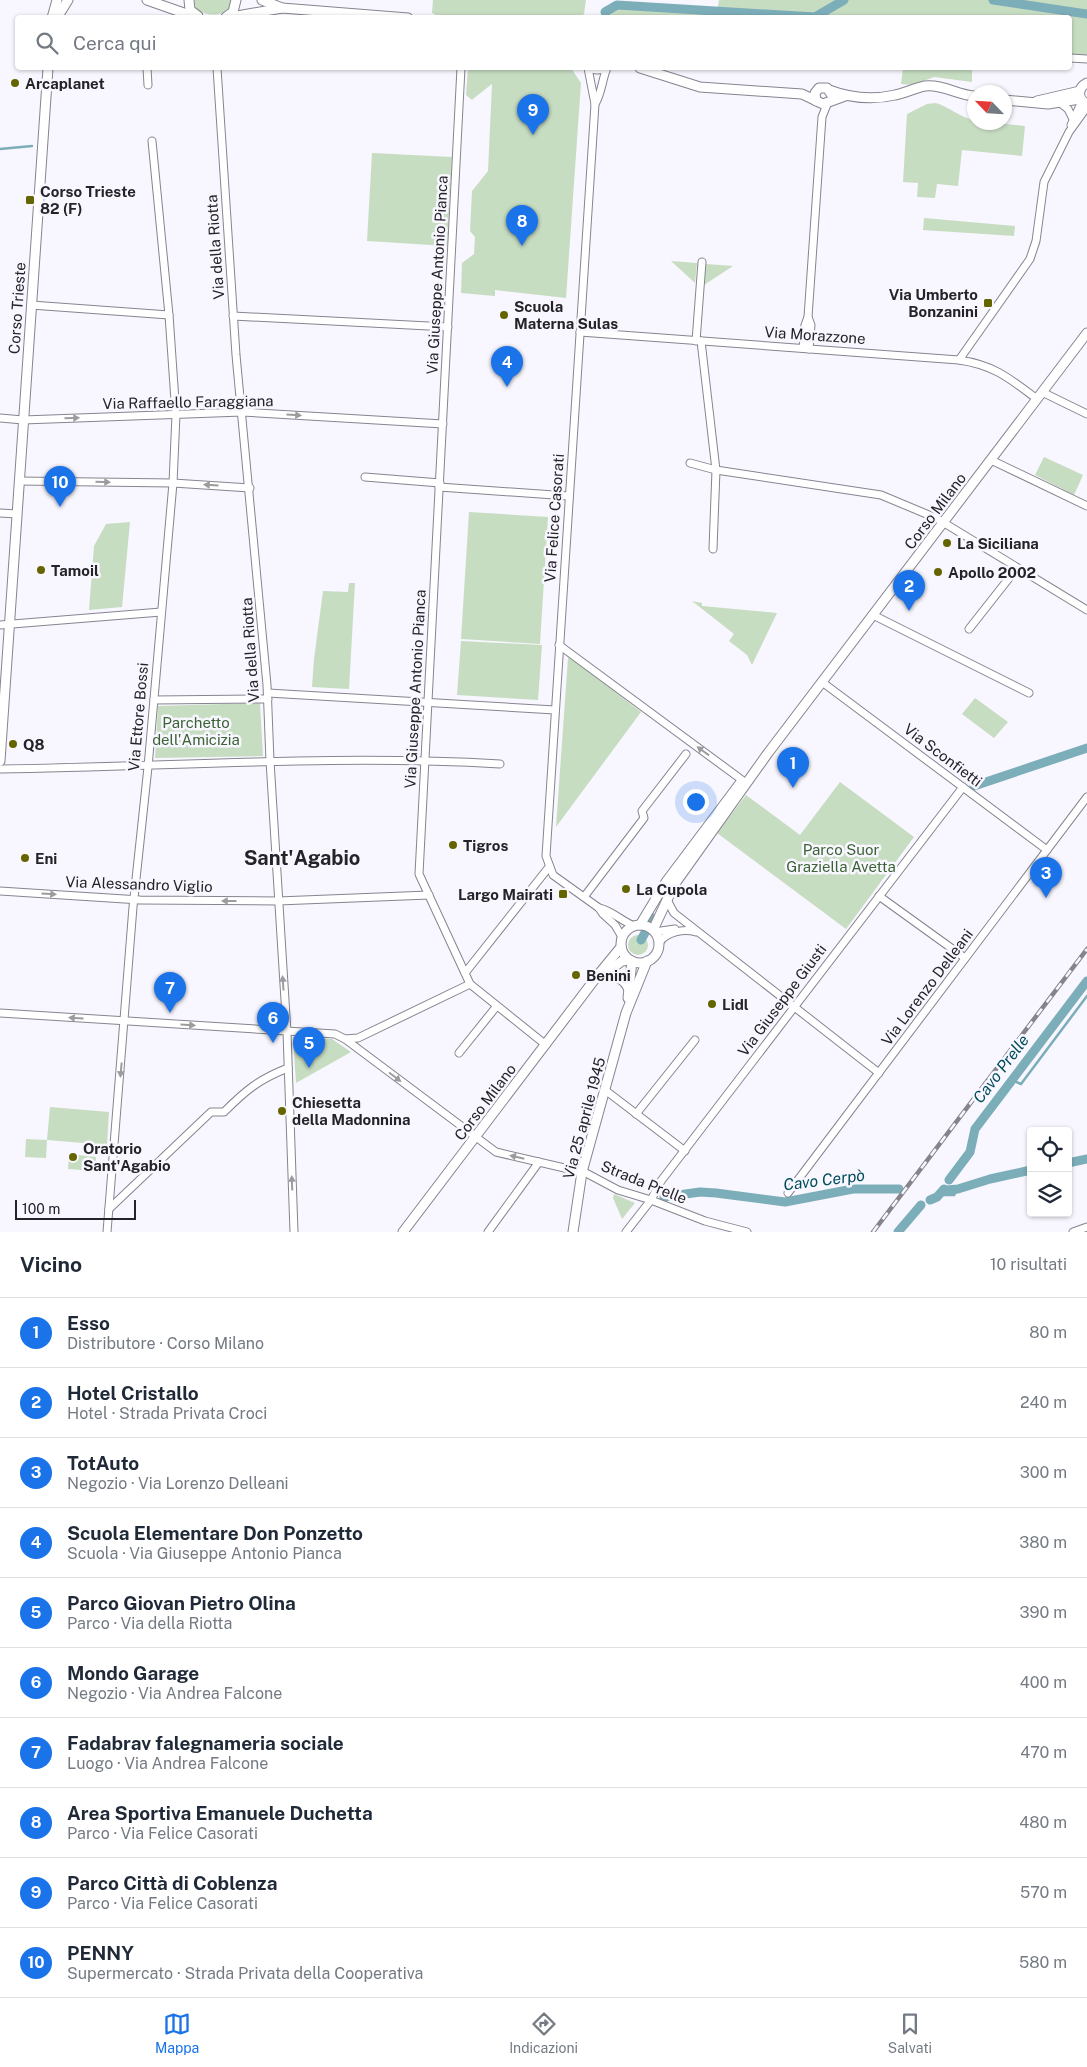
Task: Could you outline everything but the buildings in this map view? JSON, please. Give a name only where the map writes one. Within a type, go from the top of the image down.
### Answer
[{"type":"main road","points":[[53,15],[57,0]]},
{"type":"main road","points":[[59,15],[68,0]]},
{"type":"main road","points":[[147,0],[190,15]]},
{"type":"main road","points":[[189,0],[190,10],[196,15]]},
{"type":"main road","points":[[230,15],[233,12],[236,0]]},
{"type":"main road","points":[[262,0],[282,8]]},
{"type":"main road","points":[[243,15],[282,8],[370,15]]},
{"type":"main road","name":"Corso Trieste","points":[[0,761],[5,625],[17,514],[48,70]]},
{"type":"main road","points":[[647,70],[700,87],[802,94],[821,87],[845,96],[869,98],[894,95],[926,86],[967,94]]},
{"type":"main road","points":[[1083,100],[1087,83]]},
{"type":"main road","points":[[816,90],[814,96],[817,101]]},
{"type":"main road","points":[[829,90],[831,96],[829,101]]},
{"type":"main road","points":[[802,94],[823,104],[845,96]]},
{"type":"main road","points":[[1012,101],[1048,104],[1083,100]]},
{"type":"main road","points":[[1032,102],[1083,100]]},
{"type":"main road","name":"Corso Milano","points":[[653,931],[674,885],[768,753],[1087,333]]},
{"type":"main road","name":"Corso Milano","points":[[637,925],[650,910],[666,882],[742,780],[768,753]]},
{"type":"main road","points":[[674,885],[673,881],[744,782],[742,780]]},
{"type":"main road","points":[[637,925],[653,931],[659,943],[656,953],[636,975],[631,960],[621,947],[622,937],[628,929],[637,925]]},
{"type":"main road","name":"Corso Milano","points":[[403,1232],[621,947]]},
{"type":"main road","points":[[631,960],[647,961]]},
{"type":"main road","name":"Corso Milano","points":[[588,989],[622,961],[631,960]]},
{"type":"main road","name":"Via 25 aprile 1945","points":[[626,1013],[629,991],[636,975]]},
{"type":"main road","name":"Via 25 aprile 1945","points":[[573,1232],[582,1172],[636,975]]},
{"type":"main road","points":[[601,977],[619,978],[626,982],[629,991]]},
{"type":"street","points":[[1072,58],[1087,59]]},
{"type":"street","points":[[147,70],[148,85]]},
{"type":"street","name":"Via della Riotta","points":[[217,70],[233,316],[268,696],[270,761],[287,1032],[294,1232]]},
{"type":"street","name":"Via Giuseppe Antonio Pianca","points":[[462,70],[419,874],[471,985]]},
{"type":"street","points":[[590,70],[595,104]]},
{"type":"street","points":[[595,104],[599,98],[602,76],[605,70]]},
{"type":"street","points":[[1069,132],[1073,119],[1083,100]]},
{"type":"street","points":[[959,360],[1030,258],[1036,241],[1044,182],[1083,100]]},
{"type":"street","points":[[817,101],[822,117]]},
{"type":"street","points":[[806,349],[805,325],[808,317],[822,117],[829,101]]},
{"type":"street","points":[[1059,102],[1068,108],[1073,119]]},
{"type":"street","name":"Via Felice Casorati","points":[[549,866],[546,856],[547,834],[595,104]]},
{"type":"street","name":"Via Ettore Bossi","points":[[107,1232],[134,900],[148,767],[173,483],[176,415],[169,315],[152,141]]},
{"type":"street","points":[[702,262],[698,341],[716,470],[713,550]]},
{"type":"street","points":[[31,305],[169,315]]},
{"type":"street","points":[[233,316],[448,328]]},
{"type":"street","name":"Via Morazzone","points":[[580,332],[959,360],[978,363],[994,369],[1040,395],[1087,414]]},
{"type":"street","name":"Via Raffaello Faraggiana","points":[[0,418],[23,420],[242,412],[443,424]]},
{"type":"street","points":[[991,460],[1087,506]]},
{"type":"street","points":[[690,464],[716,470],[882,495],[936,518],[1087,610]]},
{"type":"street","points":[[365,477],[569,496]]},
{"type":"street","points":[[19,481],[173,483],[250,488]]},
{"type":"street","points":[[0,513],[17,514]]},
{"type":"street","points":[[969,629],[1018,568]]},
{"type":"street","points":[[5,625],[161,612]]},
{"type":"street","points":[[873,615],[1029,693]]},
{"type":"street","points":[[559,645],[742,780]]},
{"type":"street","name":"Via Sconfietti","points":[[822,682],[1047,850]]},
{"type":"street","points":[[154,700],[268,696],[555,710]]},
{"type":"street","points":[[584,897],[644,818],[642,811],[686,754]]},
{"type":"street","points":[[0,770],[148,767],[270,761],[425,760],[500,764]]},
{"type":"street","name":"Via Giuseppe Giusti","points":[[626,1232],[651,1200],[661,1182],[962,787]]},
{"type":"street","name":"Via Lorenzo Delleani","points":[[788,1193],[1087,797]]},
{"type":"street","points":[[465,973],[549,866],[553,875],[599,908],[615,925],[622,937]]},
{"type":"street","name":"Via Alessandro Viglio","points":[[0,891],[134,900],[278,902],[429,894]]},
{"type":"street","points":[[879,896],[965,958]]},
{"type":"street","points":[[667,900],[674,913],[879,1073]]},
{"type":"street","points":[[599,908],[637,925]]},
{"type":"street","points":[[653,931],[697,931]]},
{"type":"street","points":[[659,943],[669,932]]},
{"type":"street","points":[[0,1013],[335,1034],[345,1039],[358,1038],[471,985],[496,1007],[546,1045]]},
{"type":"street","points":[[459,1053],[496,1007]]},
{"type":"street","name":"Strada Prelle","points":[[345,1039],[496,1152],[582,1172],[618,1190],[651,1200],[705,1221],[747,1232]]},
{"type":"street","points":[[636,1114],[695,1040]]},
{"type":"street","points":[[109,1209],[211,1112],[224,1112],[246,1090],[268,1076],[288,1068]]},
{"type":"street","points":[[605,1090],[685,1151]]},
{"type":"street","points":[[488,1232],[539,1162]]},
{"type":"street","points":[[1072,1232],[1087,1227]]},
{"type":"green space","points":[[194,0],[232,0],[232,7],[223,13],[215,15],[196,10]]},
{"type":"green space","points":[[433,0],[586,0],[582,15],[436,15],[432,13]]},
{"type":"green space","points":[[719,0],[1087,0],[1087,55],[1072,54],[1072,15],[605,15],[623,5],[717,13]]},
{"type":"green space","points":[[468,70],[572,70],[581,83],[566,298],[495,290],[495,296],[461,293],[462,263],[474,254],[475,237],[470,231],[472,191],[488,171],[492,84],[472,100],[466,95]]},
{"type":"green space","points":[[903,70],[972,70],[972,82],[934,77],[913,85],[901,84]]},
{"type":"green space","points":[[936,103],[967,118],[967,130],[1012,130],[1012,125],[1025,126],[1022,156],[962,150],[958,186],[937,184],[935,198],[917,197],[918,183],[903,182],[907,114],[927,104]]},
{"type":"green space","points":[[372,153],[452,157],[447,246],[367,241]]},
{"type":"green space","points":[[924,218],[1015,226],[1014,236],[923,230]]},
{"type":"green space","points":[[671,261],[697,263],[695,283]]},
{"type":"green space","points":[[706,264],[733,266],[704,285]]},
{"type":"green space","points":[[1044,457],[1083,475],[1074,495],[1035,475]]},
{"type":"green space","points":[[469,512],[548,517],[540,644],[461,639]]},
{"type":"green space","points":[[130,522],[122,607],[89,610],[94,546],[106,524]]},
{"type":"green space","points":[[349,583],[355,583],[349,689],[312,687],[323,591],[348,592]]},
{"type":"green space","points":[[692,601],[702,603],[702,606],[777,613],[752,665],[747,655],[729,641],[734,634]]},
{"type":"green space","points":[[461,641],[542,645],[538,700],[457,695]]},
{"type":"green space","points":[[570,657],[641,712],[556,827],[568,658]]},
{"type":"green space","points":[[975,698],[1008,722],[994,738],[962,714]]},
{"type":"green space","name":"Parchetto dell'Amicizia","points":[[260,703],[263,756],[155,758],[158,706]]},
{"type":"green space","name":"Parco Suor Graziella Avetta","points":[[840,782],[914,837],[846,929],[717,833],[746,795],[800,835]]},
{"type":"green space","points":[[638,935],[645,938],[648,945],[645,952],[638,955],[631,952],[628,945],[631,938]]},
{"type":"green space","points":[[293,1037],[332,1039],[351,1052],[296,1083]]},
{"type":"green space","points":[[50,1107],[109,1112],[107,1145],[47,1140]]},
{"type":"green space","points":[[26,1139],[47,1140],[46,1158],[25,1157]]},
{"type":"green space","points":[[69,1154],[96,1157],[95,1171],[68,1169]]},
{"type":"green space","points":[[614,1194],[635,1203],[622,1219],[613,1198]]},
{"type":"waterway","points":[[818,15],[844,0]]},
{"type":"waterway","points":[[993,0],[1087,14]]},
{"type":"waterway","points":[[605,12],[617,5],[782,15]]},
{"type":"waterway","points":[[0,149],[32,146]]},
{"type":"waterway","points":[[974,786],[1087,748]]},
{"type":"waterway","points":[[641,940],[653,918]]},
{"type":"waterway","name":"Cavo Prelle","points":[[949,1180],[970,1152],[975,1129],[1087,981]]},
{"type":"waterway","points":[[1012,1080],[1021,1084],[1087,996]]},
{"type":"waterway","points":[[1072,1162],[1087,1159]]},
{"type":"waterway","points":[[947,1190],[958,1189],[990,1179],[1027,1171]]},
{"type":"waterway","name":"Cavo Cerpò","points":[[664,1197],[700,1192],[785,1202],[853,1189],[899,1189]]},
{"type":"waterway","name":"Cavo Prelle","points":[[930,1200],[937,1197],[944,1189]]},
{"type":"waterway","points":[[939,1195],[954,1195],[958,1189]]},
{"type":"waterway","name":"Cavo Prelle","points":[[898,1232],[921,1205]]},
{"type":"railway","points":[[873,1232],[1087,949]]},
{"type":"place","name":"Arcaplanet","points":[[15,83]]},
{"type":"place","name":"Parco Città di Coblenza","points":[[533,135]]},
{"type":"place","name":"Corso Trieste 82 (F)","points":[[30,200]]},
{"type":"place","name":"Area Sportiva Emanuele Duchetta","points":[[522,246]]},
{"type":"place","name":"Via Umberto Bonzanini","points":[[988,303]]},
{"type":"place","name":"Scuola Materna Sulas","points":[[504,315]]},
{"type":"place","name":"Scuola Elementare Don Ponzetto","points":[[507,387]]},
{"type":"place","name":"PENNY","points":[[60,507]]},
{"type":"place","name":"La Siciliana","points":[[947,543]]},
{"type":"place","name":"Tamoil","points":[[41,570]]},
{"type":"place","name":"Apollo 2002","points":[[938,572]]},
{"type":"place","name":"Hotel Cristallo","points":[[909,611]]},
{"type":"place","name":"Q8","points":[[13,744]]},
{"type":"place","name":"Esso","points":[[793,788]]},
{"type":"place","name":"Tigros","points":[[453,845]]},
{"type":"place","name":"Eni","points":[[25,858]]},
{"type":"place","name":"La Cupola","points":[[626,889]]},
{"type":"place","name":"Largo Mairati","points":[[563,894]]},
{"type":"place","name":"TotAuto","points":[[1046,898]]},
{"type":"place","name":"Benini","points":[[576,975]]},
{"type":"place","name":"Lidl","points":[[712,1004]]},
{"type":"place","name":"Fadabrav falegnameria sociale","points":[[170,1013]]},
{"type":"place","name":"Mondo Garage","points":[[273,1043]]},
{"type":"place","name":"Parco Giovan Pietro Olina","points":[[309,1068]]},
{"type":"place","name":"Chiesetta della Madonnina","points":[[282,1111]]},
{"type":"place","name":"Oratorio Sant'Agabio","points":[[73,1157]]},
{"type":"district","name":"Sant'Agabio","points":[[302,858]]}]
